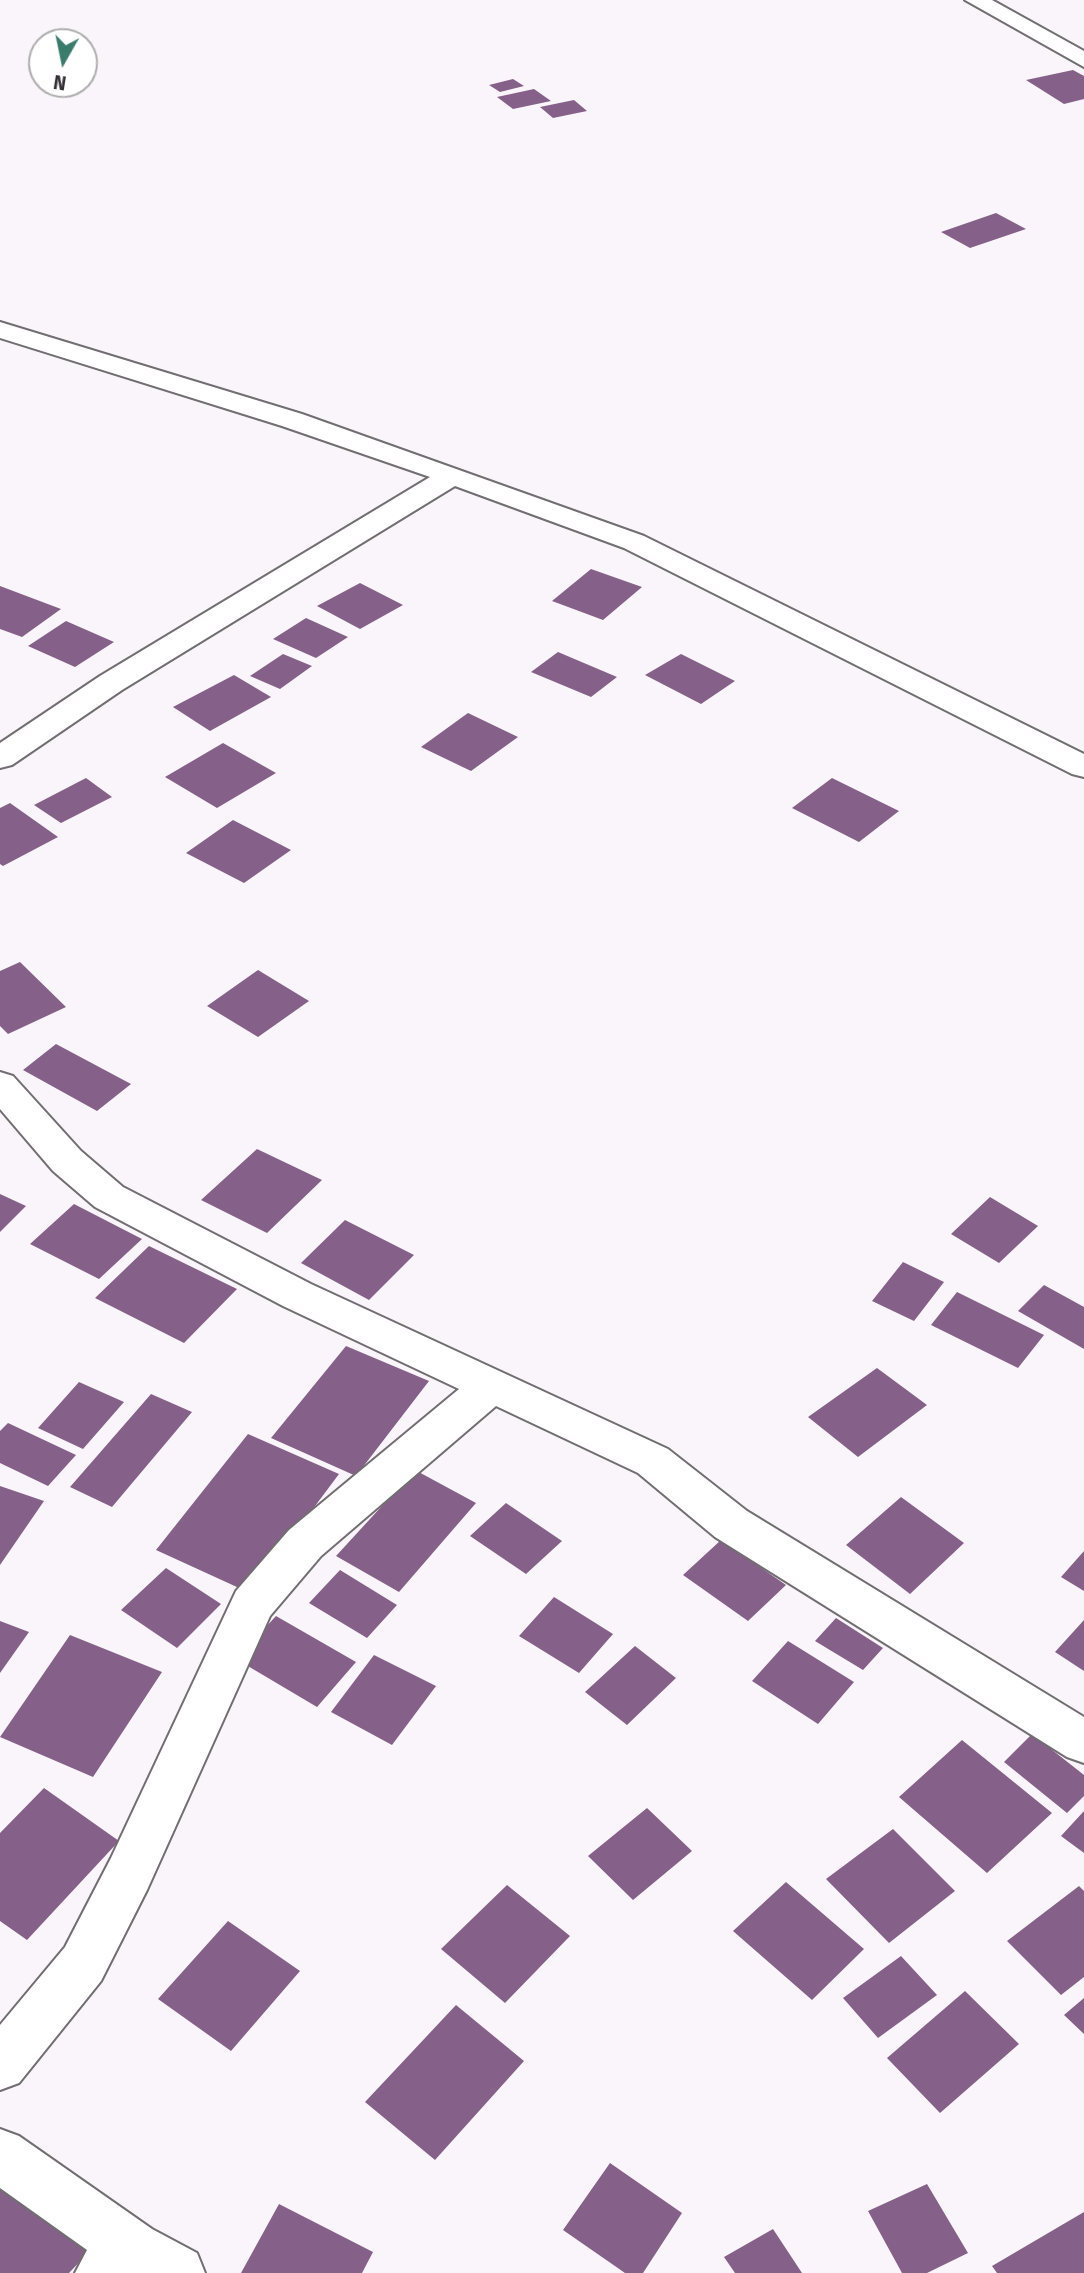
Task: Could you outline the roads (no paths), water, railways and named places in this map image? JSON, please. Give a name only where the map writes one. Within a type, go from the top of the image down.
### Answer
[{"type":"street","points":[[976,0],[1084,60]]},
{"type":"street","points":[[0,330],[292,420],[453,475],[634,542],[1084,767]]},
{"type":"street","points":[[0,758],[111,683],[453,475]]},
{"type":"street","points":[[0,1085],[67,1161],[109,1197],[297,1295],[493,1384],[653,1461],[731,1524],[1084,1741]]},
{"type":"street","points":[[0,2065],[83,1964],[129,1874],[252,1604],[305,1543],[493,1384]]},
{"type":"street","points":[[0,2155],[137,2265]]}]
